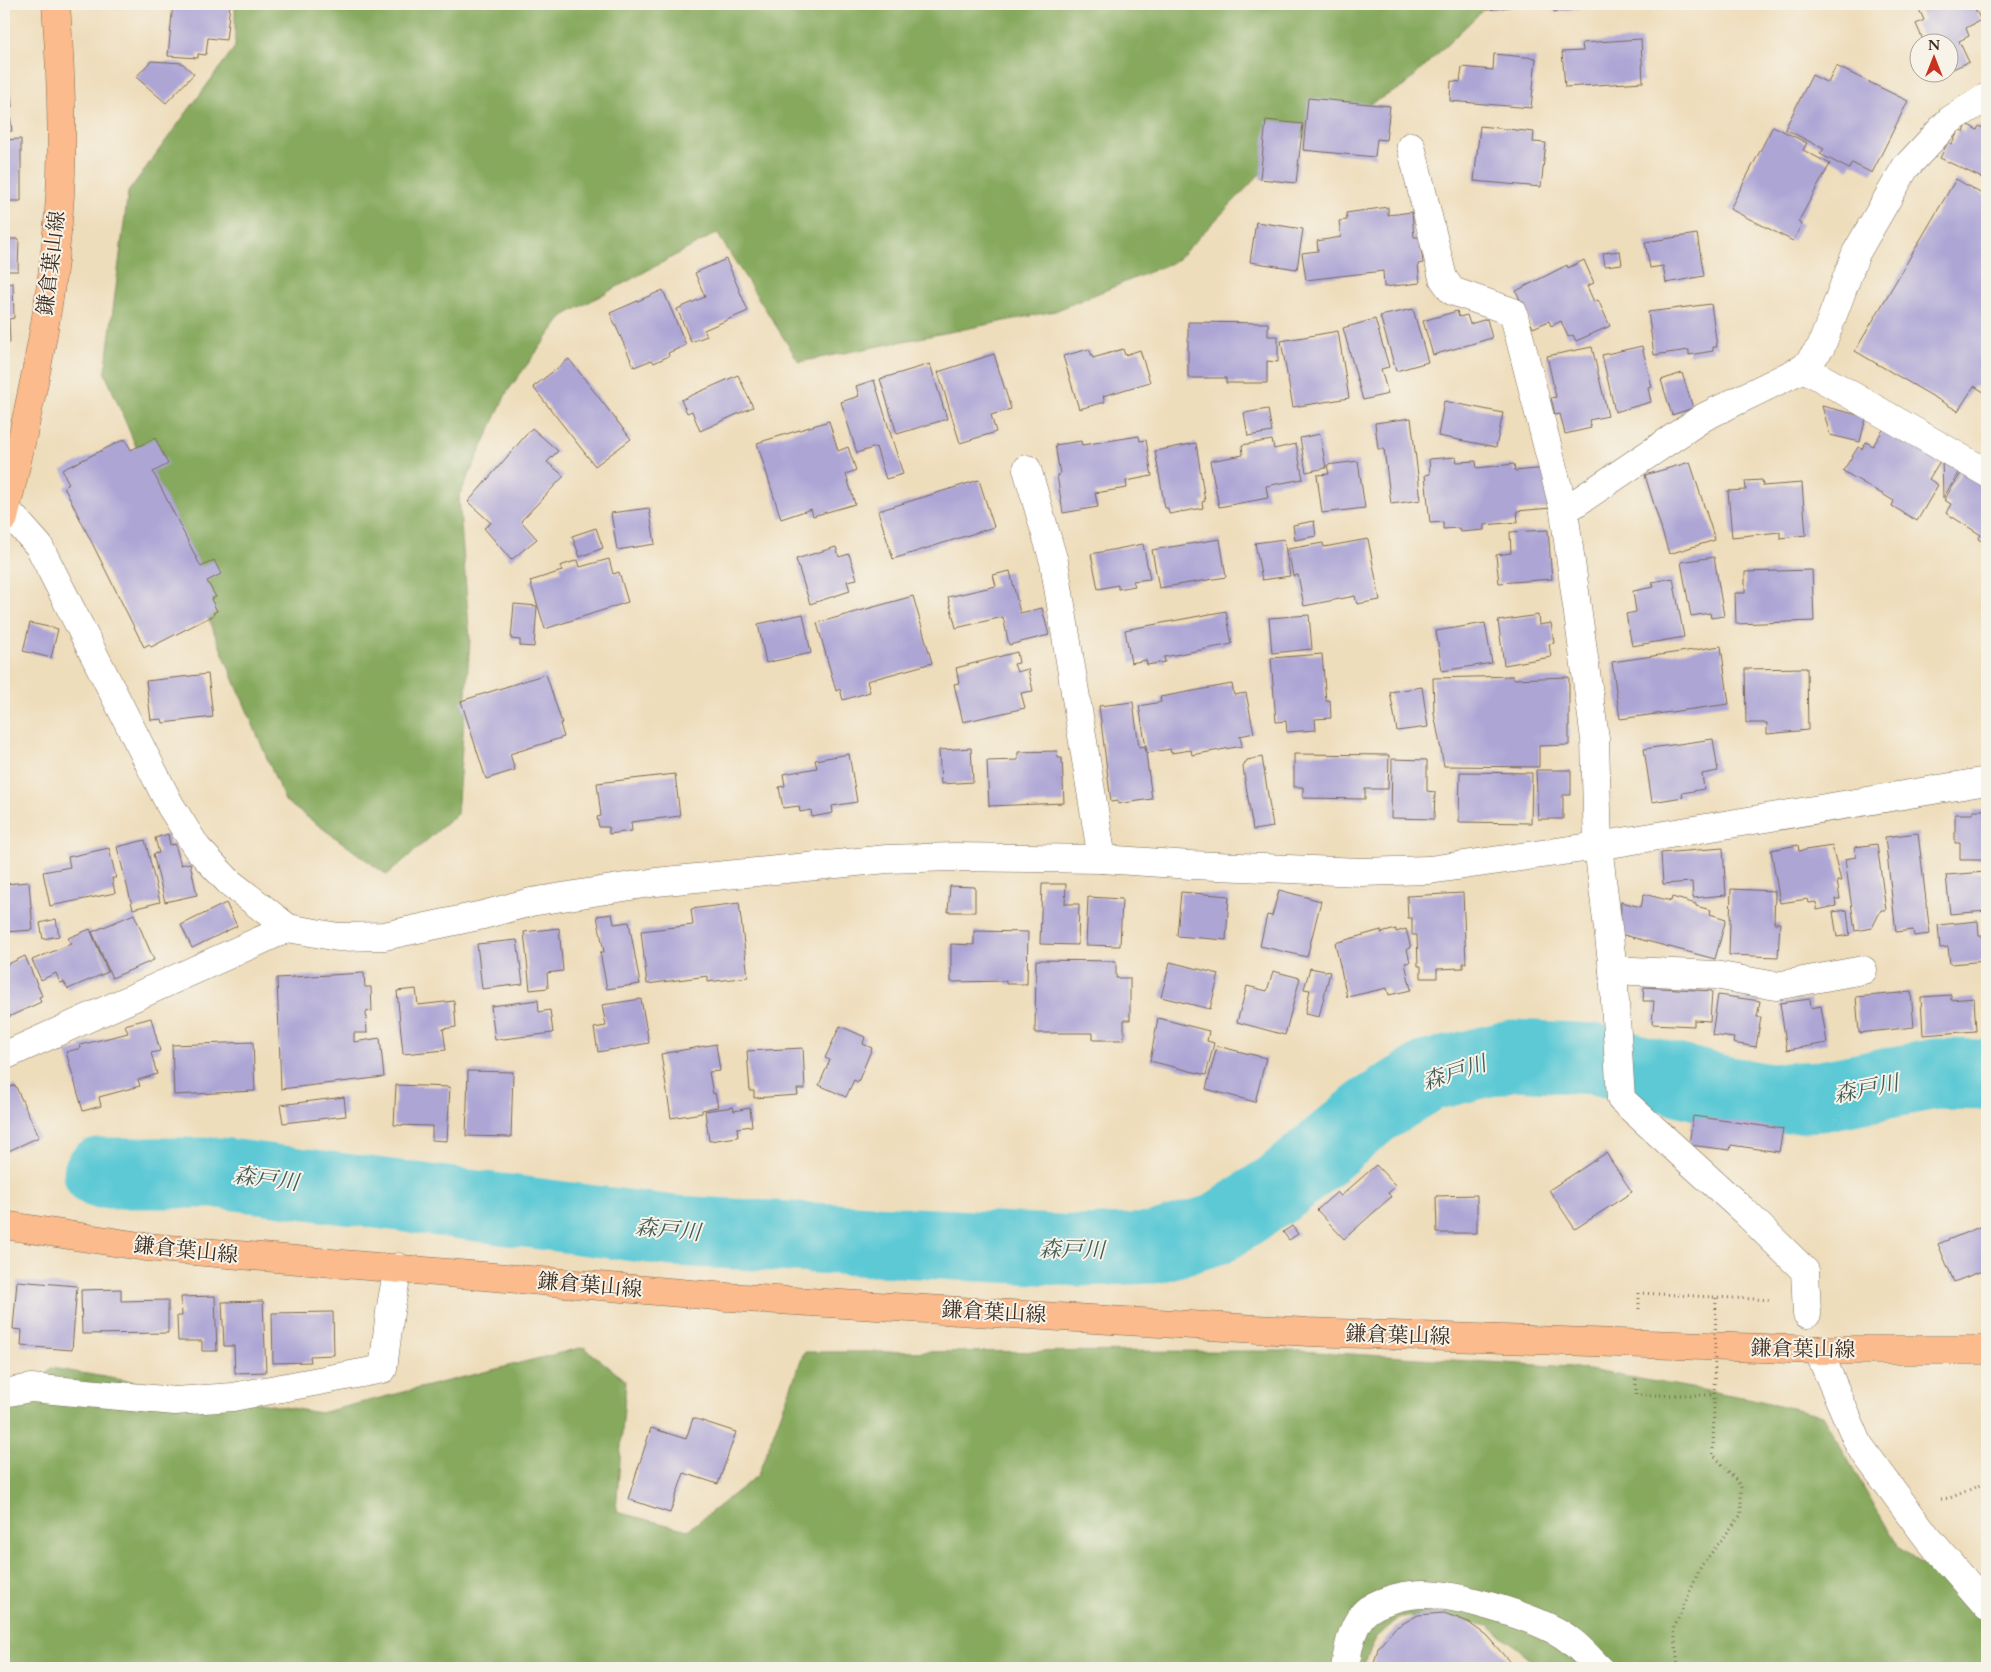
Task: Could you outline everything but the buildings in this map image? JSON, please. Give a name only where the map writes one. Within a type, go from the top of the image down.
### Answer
[{"type":"main road","name":"鎌倉葉山線","points":[[6,504],[39,352],[53,268],[61,175],[62,92],[56,4]]},
{"type":"main road","name":"鎌倉葉山線","points":[[4,1225],[146,1247],[398,1267],[727,1297],[1308,1332],[1818,1350],[1987,1350]]},
{"type":"street","points":[[1564,511],[1704,417],[1804,368],[1821,347],[1856,253],[1905,168],[1950,120],[1987,96]]},
{"type":"street","points":[[1411,146],[1443,278],[1452,291],[1512,312],[1564,511],[1595,739],[1598,846],[1613,970],[1621,1099],[1745,1212],[1805,1271],[1807,1314]]},
{"type":"street","points":[[1804,368],[1987,473]]},
{"type":"street","points":[[1027,469],[1054,562],[1102,859]]},
{"type":"street","points":[[6,504],[39,546],[170,805],[197,848],[229,882],[288,928],[338,937],[384,936],[531,902],[602,889],[887,859],[954,857],[1102,859],[1191,865],[1361,872],[1429,870],[1598,846],[1987,781]]},
{"type":"street","points":[[4,1056],[288,928]]},
{"type":"street","points":[[1613,970],[1715,975],[1776,986],[1863,970]]},
{"type":"street","points":[[4,1393],[30,1388],[175,1401],[233,1398],[383,1369],[398,1267]]},
{"type":"street","points":[[1818,1350],[1859,1445],[1927,1537],[1987,1606]]},
{"type":"street","points":[[1345,1668],[1353,1632],[1359,1620],[1369,1609],[1392,1599],[1424,1594],[1496,1608],[1528,1618],[1557,1632],[1583,1651],[1599,1668]]},
{"type":"path","points":[[1638,1309],[1638,1293],[1774,1300]]},
{"type":"path","points":[[1678,1668],[1674,1628],[1701,1566],[1741,1515],[1741,1486],[1712,1454],[1716,1297]]},
{"type":"path","points":[[1636,1379],[1636,1395],[1714,1395]]},
{"type":"path","points":[[1900,1500],[1950,1498],[1987,1482]]},
{"type":"green space","points":[[235,4],[1489,4],[1403,87],[1288,145],[1176,261],[1055,311],[799,362],[717,233],[563,316],[507,392],[459,497],[470,640],[457,814],[387,875],[285,801],[105,373],[128,192],[235,47]]},
{"type":"green space","points":[[584,1347],[626,1381],[616,1512],[688,1530],[758,1475],[804,1352],[1299,1351],[1571,1367],[1748,1398],[1822,1415],[1899,1548],[1987,1612],[1987,1668],[1541,1668],[1489,1626],[1436,1615],[1400,1617],[1377,1637],[1362,1668],[4,1668],[4,1414],[51,1368],[320,1413]]},
{"type":"waterway","name":"森戸川","points":[[99,1173],[220,1173],[673,1231],[1079,1251],[1154,1248],[1217,1229],[1281,1187],[1372,1111],[1428,1076],[1513,1055],[1596,1059],[1718,1090],[1768,1099],[1821,1096],[1936,1074],[1987,1075]]}]
